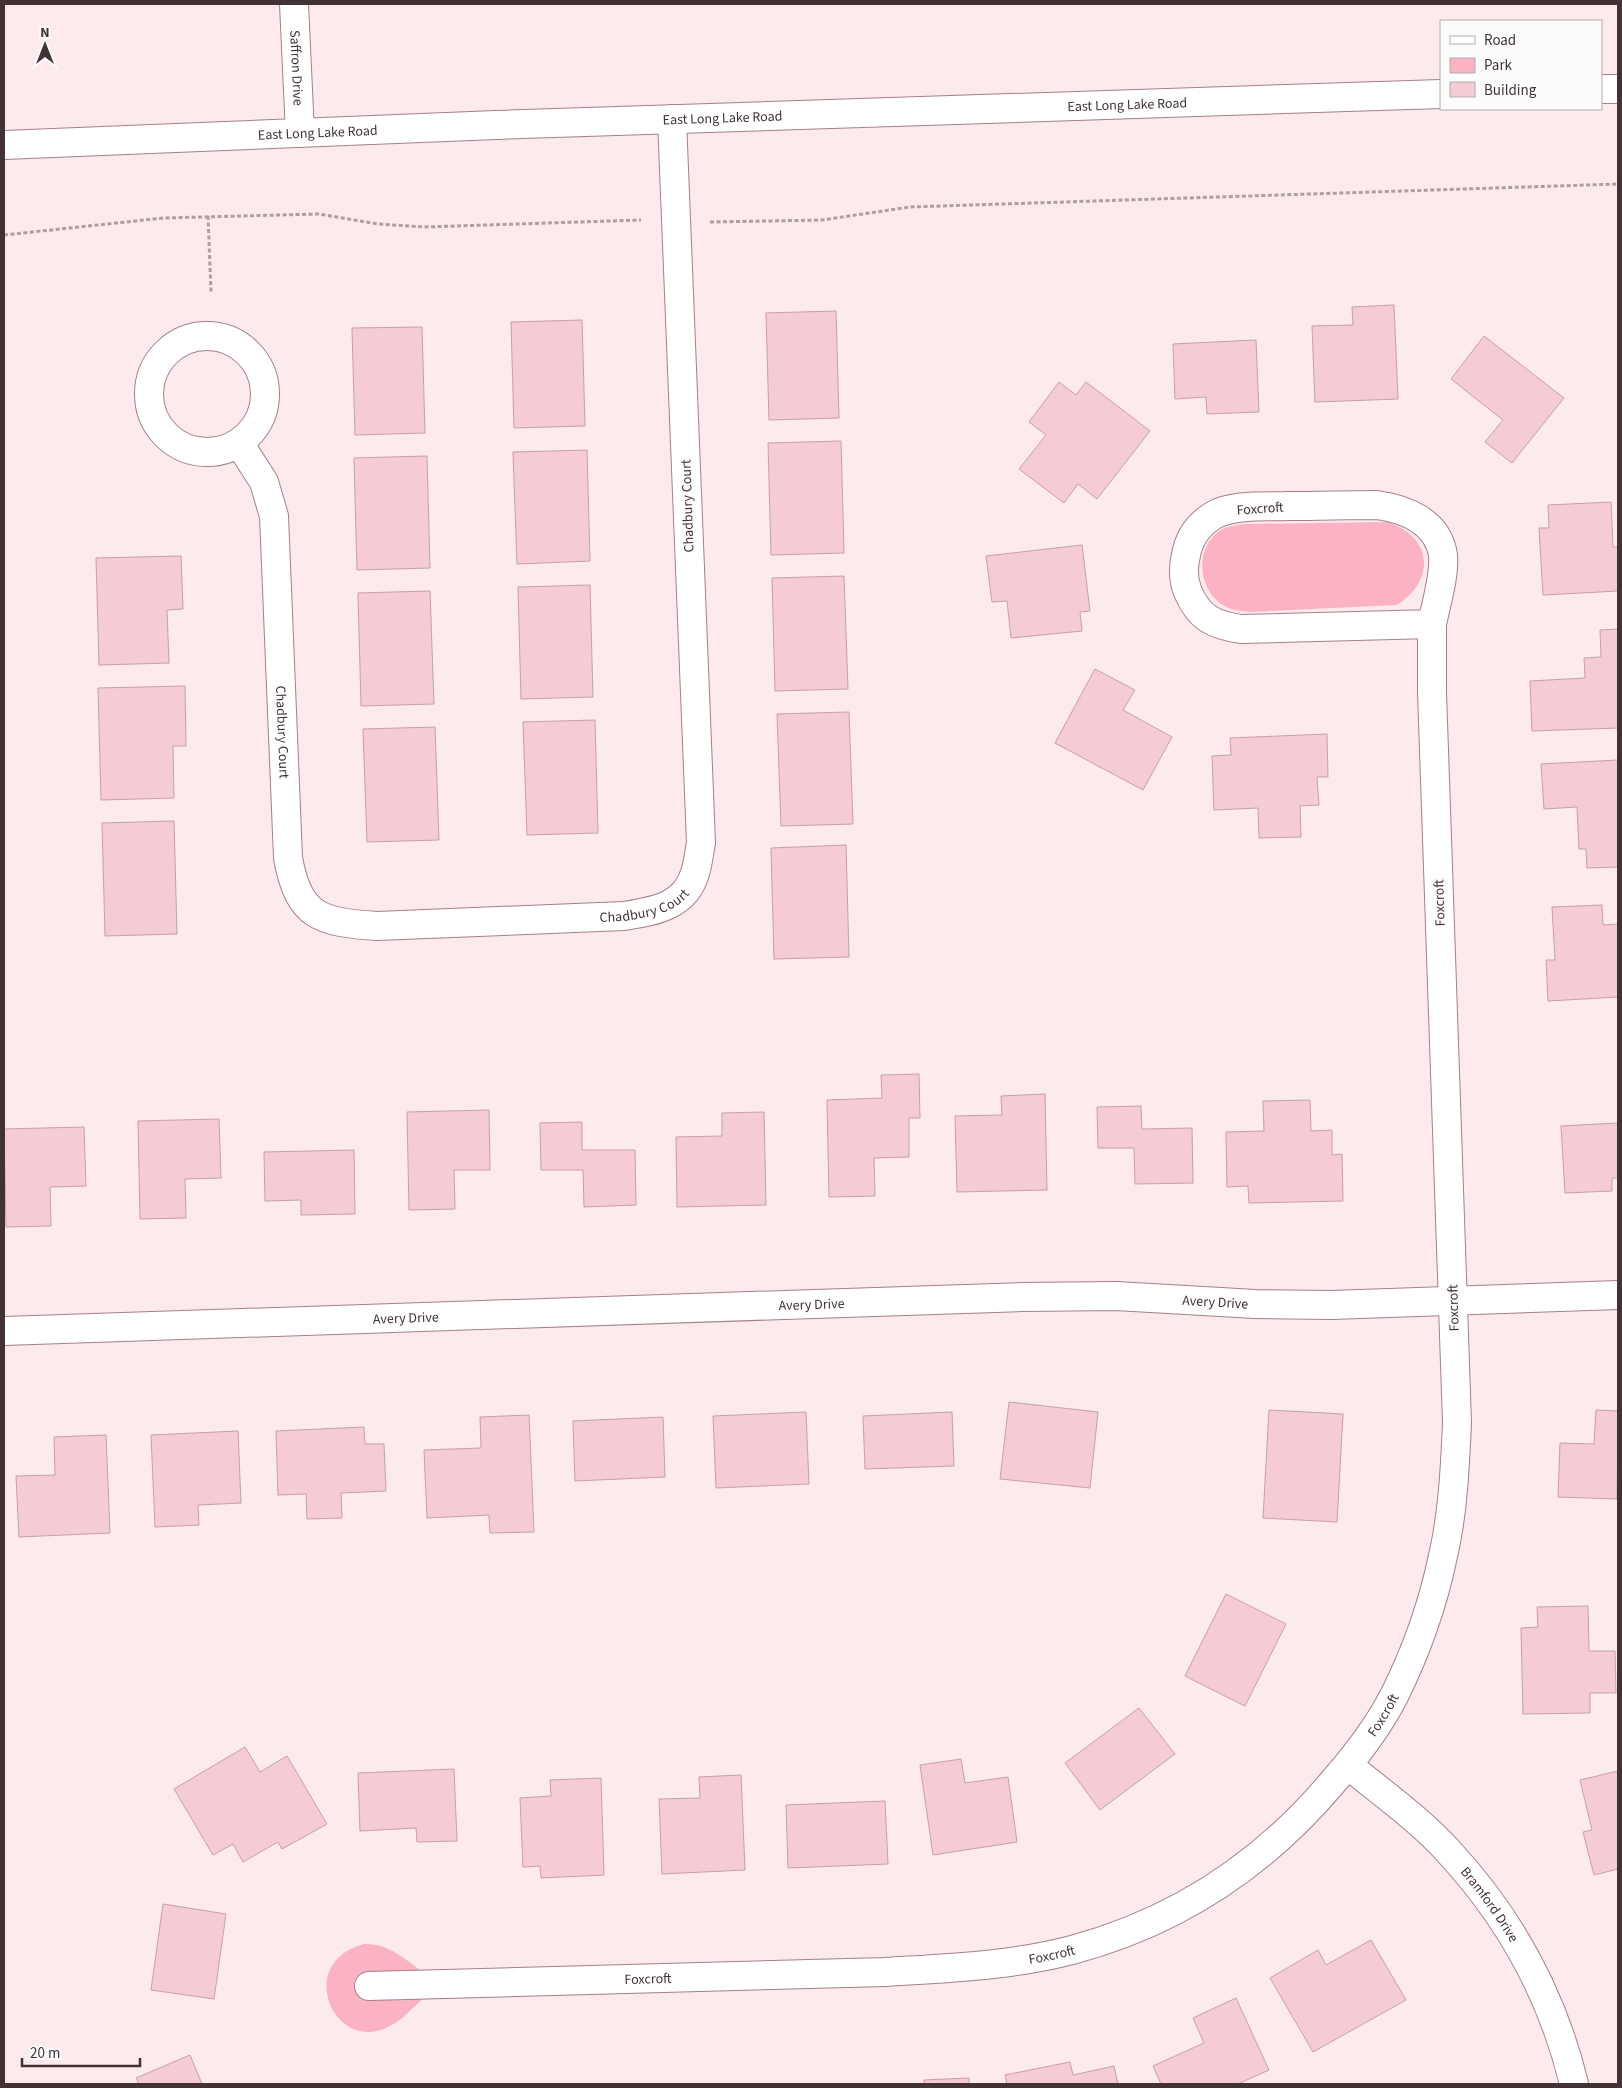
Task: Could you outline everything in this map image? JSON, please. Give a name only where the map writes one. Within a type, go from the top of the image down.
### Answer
[{"type":"street","name":"Saffron Drive","points":[[294,4],[300,132]]},
{"type":"street","points":[[1602,89],[1618,89]]},
{"type":"street","name":"East Long Lake Road","points":[[4,144],[300,132],[1440,94]]},
{"type":"street","name":"Chadbury Court","points":[[239,443],[264,482],[274,516],[288,858],[293,882],[303,903],[320,918],[346,924],[377,926],[624,916],[657,911],[683,896],[695,874],[701,843],[672,120]]},
{"type":"street","points":[[199,336],[217,336],[233,342],[248,352],[258,366],[265,382],[266,399],[262,416],[252,431],[239,443],[224,450],[206,453],[189,450],[174,442],[161,430],[152,415],[148,398],[150,380],[157,364],[168,351],[182,341],[199,336]]},
{"type":"street","name":"Foxcroft","points":[[369,1986],[885,1972],[1018,1962],[1073,1950],[1123,1933],[1171,1912],[1235,1875],[1293,1826],[1348,1766],[1393,1697],[1412,1657],[1429,1610],[1444,1556],[1454,1489],[1457,1423],[1432,692],[1432,624],[1442,570],[1442,554],[1435,535],[1418,517],[1398,508],[1377,505],[1242,507],[1214,514],[1197,528],[1188,545],[1184,566],[1186,587],[1192,602],[1204,616],[1220,626],[1241,629],[1432,624]]},
{"type":"street","name":"Avery Drive","points":[[4,1331],[1022,1297],[1116,1296],[1293,1306],[1618,1295]]},
{"type":"street","name":"Bramford Drive","points":[[1348,1766],[1418,1822],[1448,1851],[1506,1924],[1541,1986],[1556,2025],[1574,2084]]},
{"type":"path","points":[[715,222],[822,220],[910,207],[1618,184]]},
{"type":"path","points":[[4,235],[163,218],[208,216],[319,214],[378,224],[424,227],[631,220]]},
{"type":"path","points":[[208,216],[211,292]]},
{"type":"green space","points":[[1387,522],[1413,537],[1424,559],[1419,583],[1410,595],[1397,605],[1250,612],[1231,609],[1221,604],[1213,597],[1204,578],[1202,568],[1206,548],[1218,532],[1228,527],[1245,524]]},
{"type":"green space","points":[[364,1944],[373,1944],[389,1949],[425,1974],[425,1997],[402,2018],[391,2025],[367,2032],[351,2028],[338,2017],[329,2002],[326,1985],[331,1969],[343,1954]]},
{"type":"building","points":[[1394,305],[1398,399],[1315,402],[1312,326],[1353,325],[1352,307]]},
{"type":"building","points":[[836,311],[839,418],[769,420],[766,313]]},
{"type":"building","points":[[582,320],[585,426],[514,428],[511,322]]},
{"type":"building","points":[[422,327],[425,433],[355,435],[352,328]]},
{"type":"building","points":[[1484,336],[1564,398],[1512,463],[1485,442],[1503,420],[1451,379]]},
{"type":"building","points":[[1256,340],[1259,412],[1207,414],[1206,397],[1175,399],[1173,344]]},
{"type":"building","points":[[1059,382],[1076,395],[1086,382],[1150,431],[1097,499],[1078,484],[1064,503],[1019,469],[1046,435],[1029,422]]},
{"type":"building","points":[[841,441],[844,553],[771,555],[768,443]]},
{"type":"building","points":[[587,450],[590,561],[517,564],[513,452]]},
{"type":"building","points":[[427,456],[430,568],[357,570],[354,458]]},
{"type":"building","points":[[1611,502],[1613,547],[1618,547],[1618,591],[1543,595],[1539,528],[1549,528],[1548,505]]},
{"type":"building","points":[[1082,545],[1090,611],[1080,612],[1082,631],[1011,638],[1007,601],[992,602],[986,556]]},
{"type":"building","points":[[181,556],[183,609],[167,610],[169,663],[99,665],[96,558]]},
{"type":"building","points":[[844,576],[848,689],[775,691],[772,578]]},
{"type":"building","points":[[590,585],[593,697],[521,699],[518,587]]},
{"type":"building","points":[[430,591],[434,704],[361,706],[358,593]]},
{"type":"building","points":[[1618,629],[1618,728],[1532,731],[1530,681],[1585,678],[1584,658],[1601,657],[1600,630]]},
{"type":"building","points":[[1095,669],[1135,690],[1123,710],[1172,737],[1143,790],[1055,743]]},
{"type":"building","points":[[185,686],[186,746],[173,746],[174,798],[101,800],[98,688]]},
{"type":"building","points":[[849,712],[853,824],[781,826],[777,714]]},
{"type":"building","points":[[595,720],[598,833],[527,835],[523,722]]},
{"type":"building","points":[[435,727],[439,840],[367,842],[363,729]]},
{"type":"building","points":[[1327,734],[1328,777],[1317,777],[1319,805],[1300,806],[1301,837],[1259,838],[1258,808],[1214,810],[1212,756],[1231,755],[1230,738]]},
{"type":"building","points":[[1618,760],[1618,867],[1587,868],[1586,849],[1579,849],[1577,807],[1544,809],[1541,764]]},
{"type":"building","points":[[174,821],[177,934],[105,936],[102,823]]},
{"type":"building","points":[[846,845],[849,957],[774,959],[771,848]]},
{"type":"building","points":[[1602,905],[1603,925],[1618,924],[1618,997],[1548,1001],[1546,960],[1555,960],[1552,907]]},
{"type":"building","points":[[919,1074],[920,1118],[909,1118],[909,1157],[874,1158],[875,1196],[829,1197],[827,1100],[882,1098],[881,1075]]},
{"type":"building","points":[[1045,1094],[1047,1190],[957,1192],[955,1116],[1002,1115],[1001,1096]]},
{"type":"building","points":[[1310,1100],[1311,1131],[1332,1130],[1332,1155],[1342,1154],[1343,1201],[1249,1203],[1248,1186],[1227,1187],[1226,1132],[1264,1131],[1263,1101]]},
{"type":"building","points":[[1141,1106],[1142,1129],[1192,1128],[1193,1183],[1135,1184],[1134,1148],[1098,1148],[1097,1107]]},
{"type":"building","points":[[489,1110],[490,1170],[454,1170],[455,1209],[409,1210],[407,1112]]},
{"type":"building","points":[[764,1112],[766,1205],[677,1207],[676,1137],[722,1136],[722,1113]]},
{"type":"building","points":[[219,1119],[221,1178],[185,1179],[186,1218],[140,1219],[138,1121]]},
{"type":"building","points":[[582,1122],[582,1150],[635,1150],[636,1205],[584,1207],[583,1170],[541,1170],[540,1123]]},
{"type":"building","points":[[1618,1123],[1618,1178],[1612,1178],[1612,1191],[1565,1193],[1561,1126]]},
{"type":"building","points":[[84,1127],[86,1186],[50,1187],[51,1226],[6,1227],[4,1129]]},
{"type":"building","points":[[354,1150],[355,1214],[301,1215],[301,1200],[265,1201],[264,1152]]},
{"type":"building","points":[[1009,1402],[1098,1412],[1090,1488],[1000,1479]]},
{"type":"building","points":[[1269,1410],[1343,1414],[1337,1522],[1263,1518]]},
{"type":"building","points":[[1596,1410],[1618,1411],[1617,1499],[1558,1497],[1560,1443],[1594,1444]]},
{"type":"building","points":[[806,1412],[809,1484],[716,1488],[713,1416]]},
{"type":"building","points":[[952,1412],[954,1466],[865,1469],[863,1416]]},
{"type":"building","points":[[529,1415],[534,1532],[490,1533],[489,1515],[427,1518],[424,1450],[481,1448],[480,1417]]},
{"type":"building","points":[[663,1417],[665,1477],[575,1481],[573,1421]]},
{"type":"building","points":[[364,1427],[365,1444],[384,1444],[386,1491],[341,1493],[342,1518],[307,1519],[306,1494],[278,1495],[276,1431]]},
{"type":"building","points":[[238,1431],[241,1503],[198,1505],[199,1525],[155,1527],[151,1435]]},
{"type":"building","points":[[106,1435],[110,1533],[19,1537],[16,1476],[55,1475],[54,1437]]},
{"type":"building","points":[[1226,1594],[1286,1624],[1245,1706],[1185,1676]]},
{"type":"building","points":[[1588,1606],[1589,1651],[1615,1651],[1616,1693],[1590,1693],[1590,1713],[1523,1714],[1521,1628],[1538,1627],[1537,1607]]},
{"type":"building","points":[[1139,1708],[1175,1754],[1100,1810],[1065,1763]]},
{"type":"building","points":[[245,1747],[260,1772],[287,1756],[327,1824],[282,1849],[278,1842],[243,1862],[233,1844],[213,1855],[174,1789]]},
{"type":"building","points":[[961,1759],[965,1783],[1008,1777],[1017,1842],[933,1855],[920,1765]]},
{"type":"building","points":[[454,1769],[457,1841],[417,1842],[416,1828],[360,1831],[358,1773]]},
{"type":"building","points":[[1618,1771],[1618,1869],[1594,1875],[1583,1832],[1592,1830],[1580,1780]]},
{"type":"building","points":[[741,1775],[745,1870],[662,1874],[659,1799],[700,1798],[699,1777]]},
{"type":"building","points":[[601,1778],[604,1875],[541,1878],[540,1866],[523,1867],[520,1798],[551,1796],[550,1780]]},
{"type":"building","points":[[885,1801],[888,1864],[788,1868],[786,1805]]},
{"type":"building","points":[[163,1904],[226,1914],[214,1999],[151,1990]]},
{"type":"building","points":[[1371,1940],[1406,2000],[1313,2052],[1270,1978],[1318,1950],[1326,1965]]},
{"type":"building","points":[[1236,1998],[1269,2070],[1238,2084],[1161,2084],[1153,2066],[1204,2043],[1193,2018]]},
{"type":"building","points":[[190,2055],[202,2084],[139,2084],[136,2078]]},
{"type":"building","points":[[1070,2062],[1073,2075],[1114,2066],[1118,2084],[1007,2084],[1005,2075]]},
{"type":"building","points":[[969,2078],[969,2084],[924,2084],[924,2080]]}]
